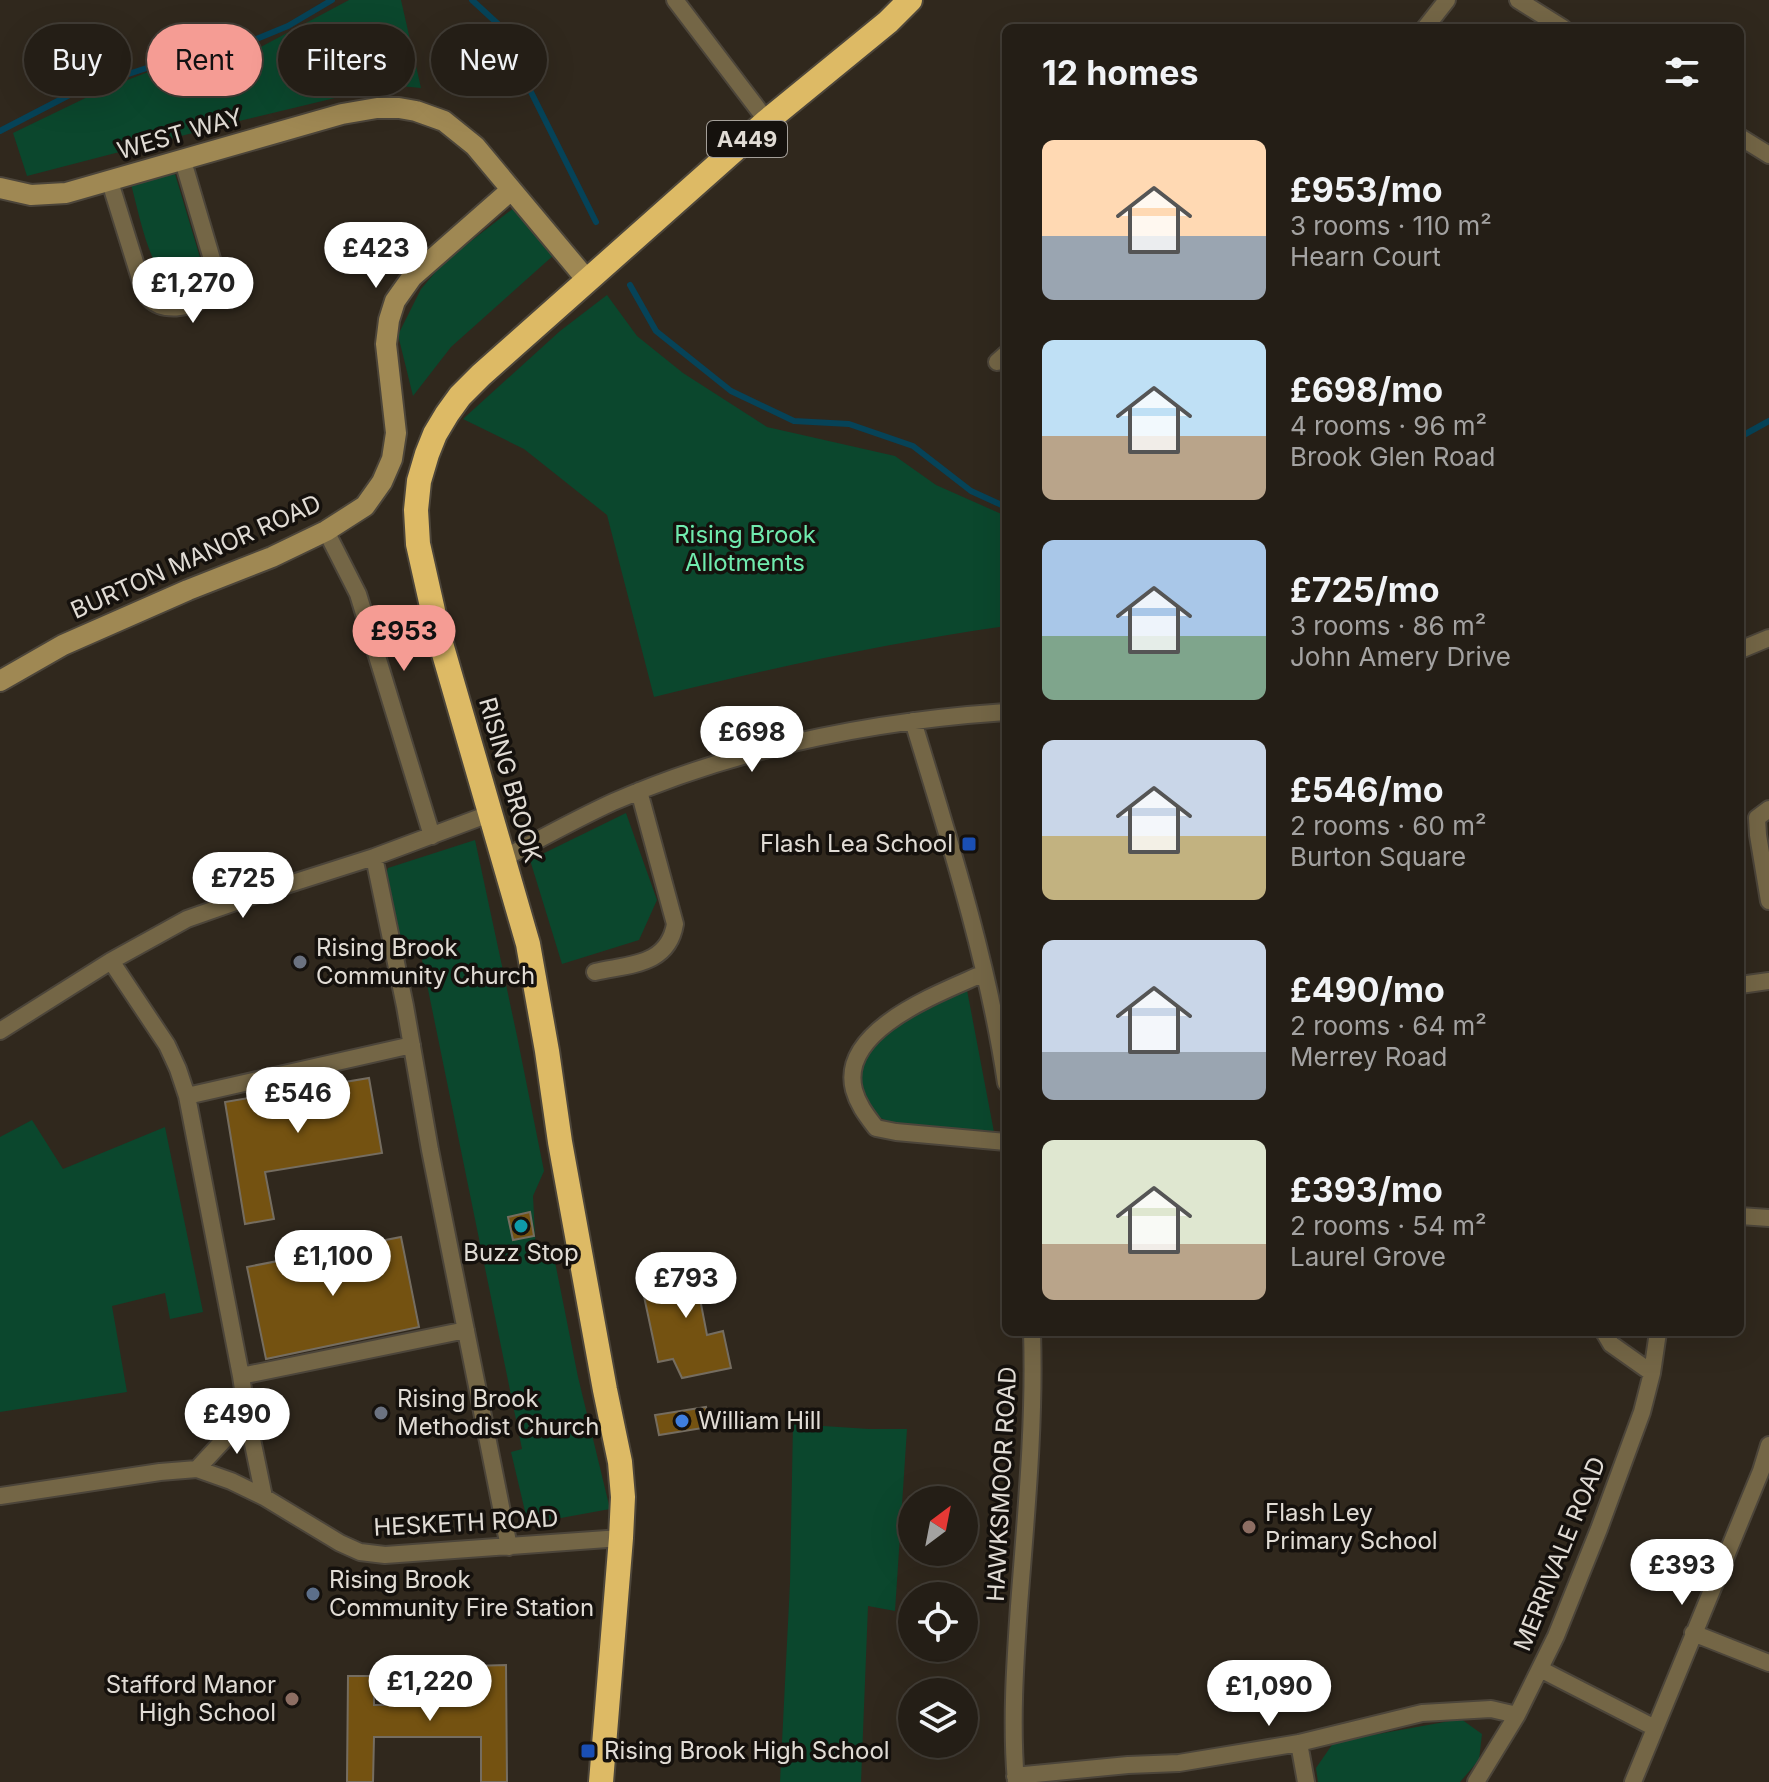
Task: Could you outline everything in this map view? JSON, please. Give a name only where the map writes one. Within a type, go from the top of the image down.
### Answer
[{"type":"highway","name":"RISING BROOK","points":[[601,1782],[621,1538],[623,1497],[620,1462],[560,1142],[528,944],[425,580],[418,544],[416,510],[419,481],[435,434],[460,396],[481,375],[767,121],[888,22],[910,0]]},
{"type":"street","points":[[675,0],[767,121]]},
{"type":"street","points":[[1428,24],[1447,0]]},
{"type":"street","points":[[1518,0],[1557,24]]},
{"type":"street","name":"WEST WAY","points":[[0,188],[31,195],[66,193],[342,114],[399,108],[444,121],[475,146],[587,280]]},
{"type":"street","points":[[1744,139],[1769,155]]},
{"type":"street","points":[[110,182],[143,288],[150,300],[162,306],[183,308],[203,300],[213,288],[217,276],[183,161]]},
{"type":"street","name":"BURTON MANOR ROAD","points":[[0,681],[63,645],[272,557],[326,531],[365,506],[382,482],[392,459],[396,433],[386,344],[395,301],[412,277],[511,190]]},
{"type":"street","points":[[326,531],[358,594],[432,836]]},
{"type":"street","points":[[1744,648],[1769,638]]},
{"type":"street","points":[[504,858],[639,791],[702,769],[791,743],[913,721],[1002,712]]},
{"type":"street","points":[[913,721],[984,973],[1002,1058]]},
{"type":"street","points":[[595,972],[659,955],[673,935],[675,924],[639,791]]},
{"type":"street","points":[[1769,809],[1757,818],[1769,901]]},
{"type":"street","points":[[0,1031],[111,961],[187,919],[374,857],[489,814]]},
{"type":"street","points":[[374,857],[509,1547]]},
{"type":"street","points":[[111,961],[167,1045],[187,1096],[264,1497]]},
{"type":"street","points":[[984,973],[914,1006],[886,1024],[865,1044],[854,1065],[853,1087],[860,1106],[876,1128],[1002,1142]]},
{"type":"street","points":[[1744,984],[1769,981]]},
{"type":"street","points":[[187,1096],[412,1045]]},
{"type":"street","points":[[1744,1216],[1769,1218]]},
{"type":"street","points":[[241,1376],[466,1330]]},
{"type":"street","name":"HAWKSMOOR ROAD","points":[[1015,1779],[1016,1644],[1033,1421],[1032,1336]]},
{"type":"street","points":[[1606,1336],[1611,1344],[1652,1373]]},
{"type":"street","name":"MERRIVALE ROAD","points":[[1476,1782],[1517,1715],[1556,1636],[1642,1412],[1657,1336]]},
{"type":"street","points":[[197,1469],[247,1415]]},
{"type":"street","points":[[1633,1782],[1768,1454]]},
{"type":"street","name":"HESKETH ROAD","points":[[0,1496],[197,1469],[264,1497],[360,1552],[385,1555],[621,1538]]},
{"type":"street","points":[[1693,1633],[1769,1663]]},
{"type":"street","points":[[1540,1669],[1655,1728]]},
{"type":"street","points":[[1015,1779],[1128,1765],[1179,1763],[1299,1743],[1422,1713],[1491,1709],[1517,1715]]},
{"type":"street","points":[[1299,1743],[1306,1782]]},
{"type":"green space","points":[[349,0],[401,0],[406,24],[304,24]]},
{"type":"green space","points":[[278,38],[278,96],[343,96],[27,176],[13,133],[90,96],[131,96],[131,79],[147,72],[147,96],[262,96],[262,46]]},
{"type":"green space","points":[[415,62],[421,88],[415,87]]},
{"type":"green space","points":[[175,174],[208,284],[188,295],[176,294],[159,270],[147,242],[131,184]]},
{"type":"green space","points":[[515,207],[555,254],[451,347],[413,396],[398,335],[421,289],[444,262]]},
{"type":"green space","name":"Rising Brook Allotments","points":[[607,295],[637,336],[683,373],[767,427],[895,456],[936,485],[1002,514],[1002,627],[829,657],[654,697],[607,515],[524,449],[463,419],[560,331]]},
{"type":"green space","points":[[626,813],[657,900],[639,940],[562,964],[530,860]]},
{"type":"green space","points":[[475,840],[544,1171],[533,1196],[536,1253],[553,1252],[578,1377],[610,1509],[528,1524],[511,1452],[522,1449],[421,955],[401,944],[385,877],[388,868]]},
{"type":"green space","points":[[967,990],[994,1132],[903,1128],[872,1114],[857,1088],[861,1058],[887,1029]]},
{"type":"green space","points":[[32,1120],[63,1169],[165,1127],[203,1312],[170,1319],[165,1293],[112,1306],[127,1392],[0,1412],[0,1137]]},
{"type":"green space","points":[[793,1424],[907,1429],[903,1486],[898,1486],[895,1611],[868,1606],[861,1782],[780,1782],[790,1583]]},
{"type":"green space","points":[[1461,1719],[1482,1734],[1479,1760],[1460,1782],[1318,1782],[1316,1768],[1334,1742]]},
{"type":"building","points":[[369,1078],[382,1153],[265,1172],[274,1219],[245,1224],[225,1102]]},
{"type":"building","name":"Buzz Stop","points":[[530,1212],[534,1236],[513,1240],[508,1217]]},
{"type":"building","points":[[401,1237],[419,1327],[266,1359],[247,1267]]},
{"type":"building","points":[[709,1262],[711,1273],[719,1272],[724,1294],[700,1299],[707,1335],[723,1331],[731,1368],[682,1378],[673,1359],[658,1362],[642,1287],[660,1283],[658,1273]]},
{"type":"building","name":"William Hill","points":[[706,1407],[709,1427],[659,1435],[655,1415]]},
{"type":"building","points":[[506,1665],[507,1782],[481,1782],[481,1737],[374,1737],[373,1782],[347,1782],[348,1676],[374,1676],[374,1705],[472,1705],[472,1666]]},
{"type":"waterway","name":"RISING BROOK","points":[[0,131],[79,90],[153,66],[206,40],[247,43],[288,26],[332,0]]},
{"type":"waterway","name":"RISING BROOK","points":[[472,0],[511,36],[526,82],[596,222]]},
{"type":"waterway","name":"RISING BROOK","points":[[630,285],[656,331],[731,391],[794,421],[849,424],[913,446],[971,491],[1002,505]]},
{"type":"waterway","name":"RISING BROOK","points":[[1744,435],[1769,421]]},
{"type":"place","name":"Flash Lea School","points":[[969,844]]},
{"type":"place","name":"Rising Brook Community Church","points":[[300,962]]},
{"type":"place","name":"Buzz Stop","points":[[521,1226]]},
{"type":"place","name":"Rising Brook Methodist Church","points":[[381,1413]]},
{"type":"place","name":"William Hill","points":[[682,1421]]},
{"type":"place","name":"Flash Ley Primary School","points":[[1249,1527]]},
{"type":"place","name":"Rising Brook Community Fire Station","points":[[313,1594]]},
{"type":"place","name":"Stafford Manor High School","points":[[292,1699]]},
{"type":"place","name":"Rising Brook High School","points":[[588,1751]]}]
